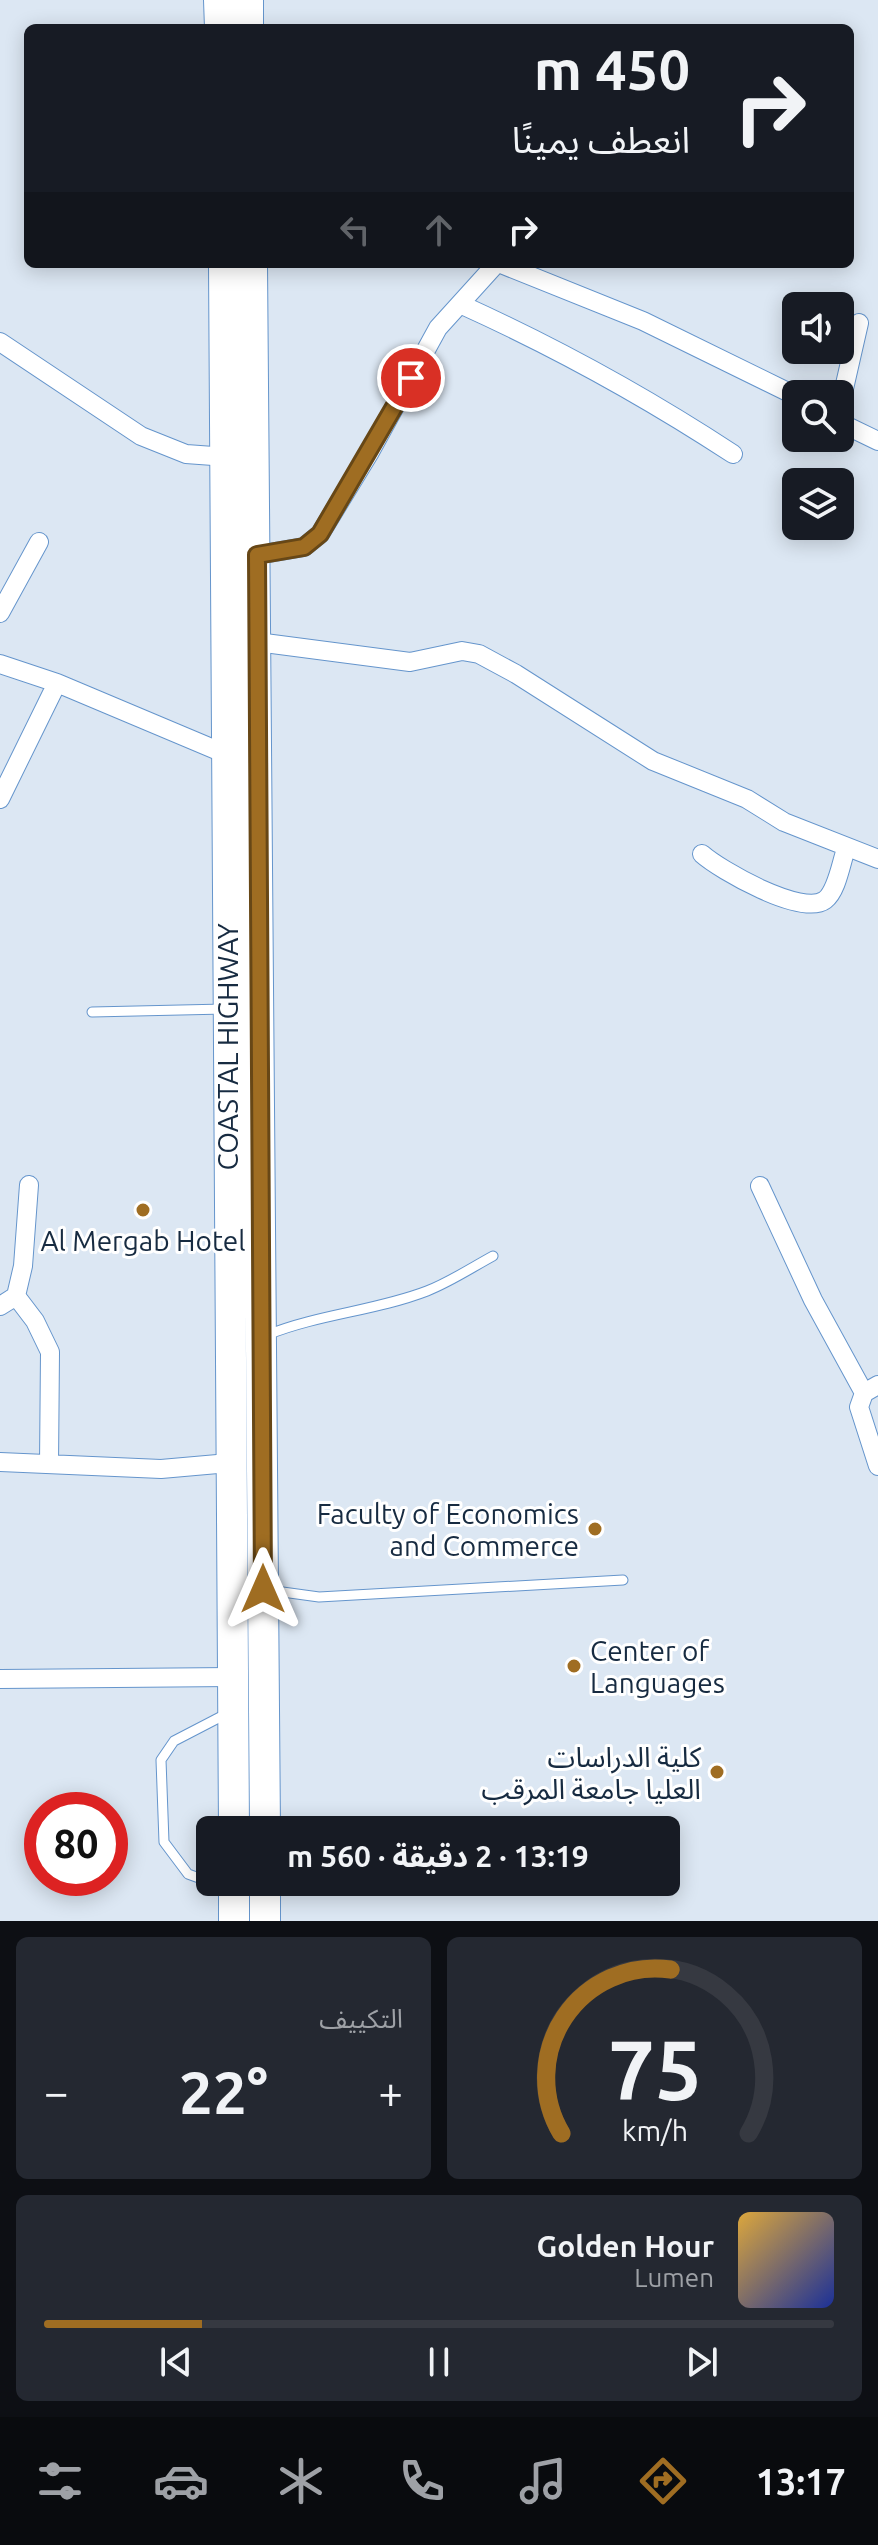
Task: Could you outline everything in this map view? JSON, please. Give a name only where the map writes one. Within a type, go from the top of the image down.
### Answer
[{"type":"highway","points":[[219,0],[220,24]]},
{"type":"highway","points":[[248,0],[248,24]]},
{"type":"highway","name":"COASTAL HIGHWAY","points":[[224,268],[229,1463],[234,1816]]},
{"type":"highway","name":"COASTAL HIGHWAY","points":[[252,268],[257,555],[265,1816]]},
{"type":"highway","points":[[226,1896],[234,1921]]},
{"type":"highway","points":[[265,1896],[265,1921]]},
{"type":"street","points":[[257,555],[304,547],[320,534],[370,452],[438,328],[494,268]]},
{"type":"street","points":[[508,268],[643,321],[782,389]]},
{"type":"street","points":[[462,305],[608,377],[733,454]]},
{"type":"street","points":[[846,380],[859,323]]},
{"type":"street","points":[[0,342],[141,436],[186,454],[227,457]]},
{"type":"street","points":[[854,429],[878,441]]},
{"type":"street","points":[[0,613],[39,542]]},
{"type":"street","points":[[257,642],[410,662],[462,651],[479,654],[653,761],[747,799],[784,822],[846,849],[878,859]]},
{"type":"street","points":[[0,664],[57,683],[228,755]]},
{"type":"street","points":[[0,799],[57,683]]},
{"type":"street","points":[[702,854],[721,870],[788,900],[816,903],[823,902],[831,893],[846,849]]},
{"type":"street","points":[[29,1185],[23,1266],[8,1301],[35,1321],[50,1352],[49,1464]]},
{"type":"street","points":[[760,1186],[813,1300],[871,1389],[859,1407],[878,1466]]},
{"type":"street","points":[[0,1462],[161,1469],[229,1463]]},
{"type":"street","points":[[0,1679],[232,1677]]},
{"type":"lane","points":[[92,1012],[227,1009]]},
{"type":"lane","points":[[262,1337],[299,1322],[358,1312],[428,1291],[493,1256]]},
{"type":"lane","points":[[263,1589],[319,1597],[623,1580]]},
{"type":"lane","points":[[196,1876],[188,1874],[164,1842],[161,1760],[174,1741],[233,1710]]},
{"type":"place","name":"Al Mergab Hotel","points":[[143,1210]]},
{"type":"place","name":"Faculty of Economics and Commerce","points":[[595,1529]]},
{"type":"place","name":"Center of Languages","points":[[574,1666]]},
{"type":"place","name":"كلية الدراسات العليا جامعة المرقب","points":[[717,1772]]},
{"type":"route","points":[[263,1589],[257,555],[304,547],[320,534],[411,378]]}]
